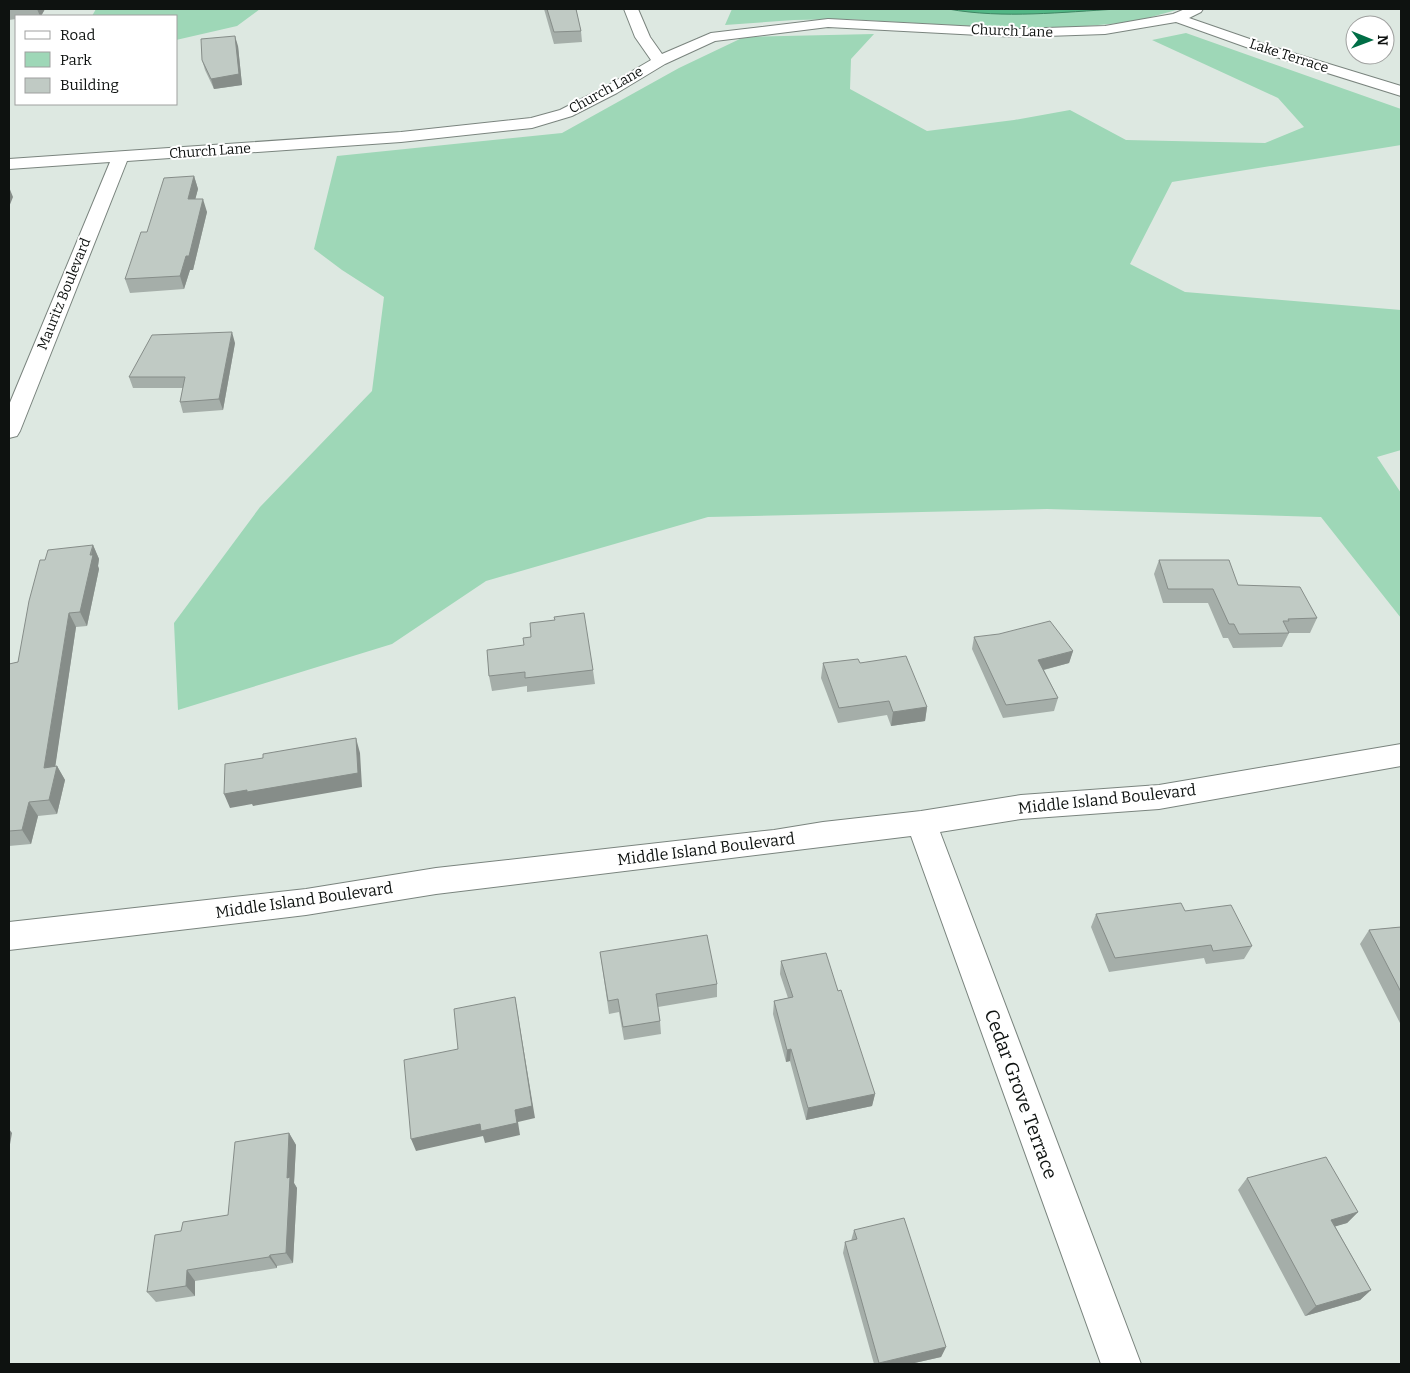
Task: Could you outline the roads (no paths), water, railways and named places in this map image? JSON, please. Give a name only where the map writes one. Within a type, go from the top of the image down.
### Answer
[{"type":"street","points":[[631,9],[635,24],[648,47],[660,61]]},
{"type":"street","name":"Church Lane","points":[[9,164],[120,158],[401,137],[532,123],[566,113],[611,90],[660,61],[711,37],[828,23],[1017,33],[1060,33],[1105,30],[1177,18],[1196,9]]},
{"type":"street","name":"Lake Terrace","points":[[1177,18],[1265,50],[1401,91]]},
{"type":"street","name":"Mauritz Boulevard","points":[[10,423],[120,158]]},
{"type":"street","name":"Middle Island Boulevard","points":[[9,936],[306,902],[436,881],[921,823],[1021,807],[1158,797],[1401,755]]},
{"type":"street","name":"Cedar Grove Terrace","points":[[921,823],[1121,1364]]}]
